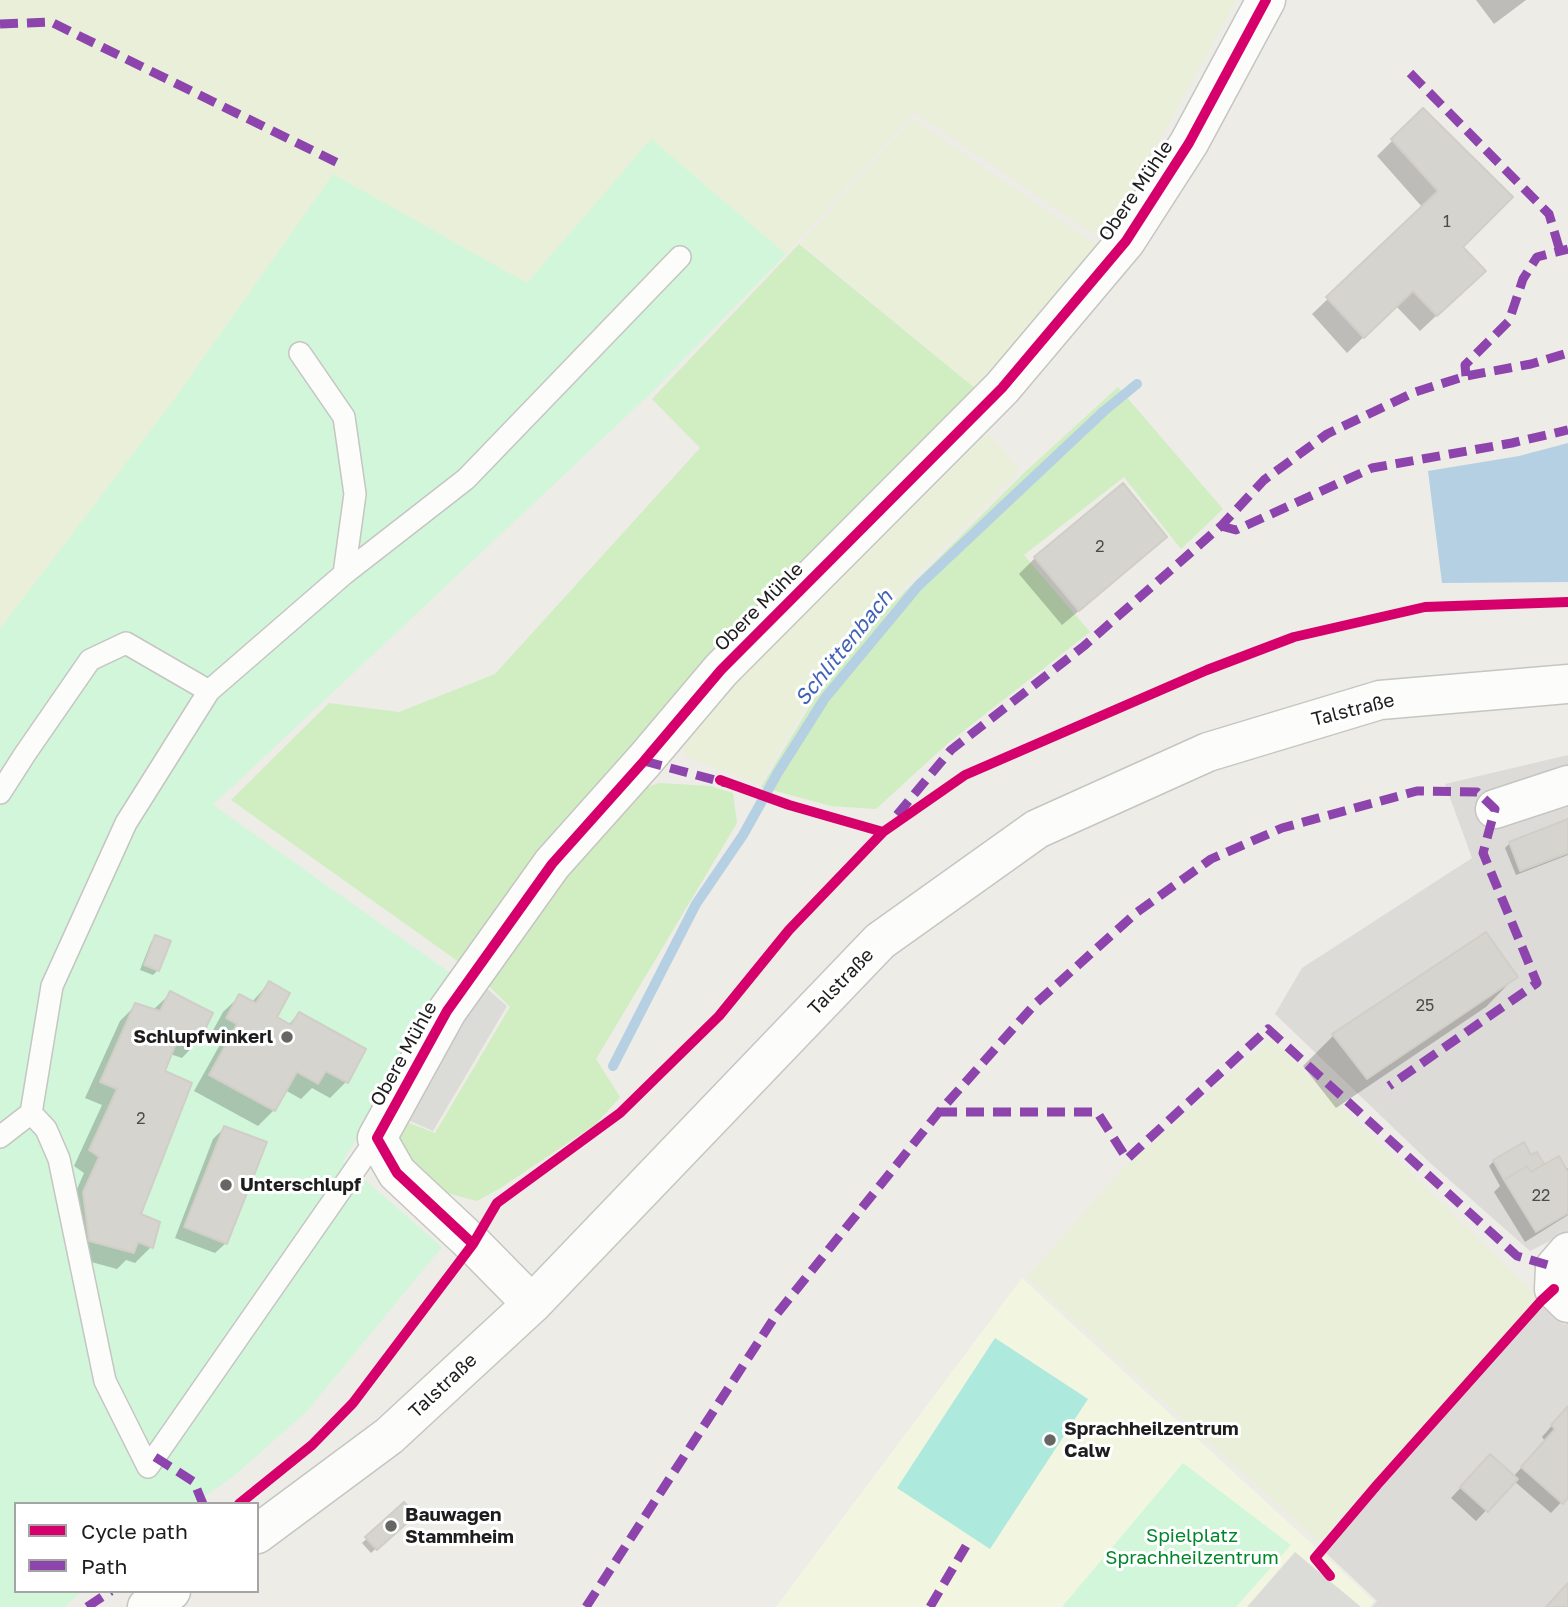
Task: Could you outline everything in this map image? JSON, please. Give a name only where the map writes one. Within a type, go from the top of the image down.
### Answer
[{"type":"street","name":"Obere Mühle","points":[[532,1304],[397,1173],[377,1138],[447,1011],[552,864],[645,761],[721,670],[1002,388],[1126,242],[1189,143],[1265,0]]},
{"type":"street","name":"Talstraße","points":[[259,1533],[389,1436],[532,1304],[880,941],[1037,829],[1208,752],[1380,699],[1568,684]]},
{"type":"street","points":[[1495,809],[1568,785]]},
{"type":"street","points":[[1562,1259],[1554,1289],[1568,1303]]},
{"type":"street","points":[[147,1607],[168,1593]]},
{"type":"lane","points":[[0,1137],[30,1114],[52,986],[127,823],[209,691],[344,574],[466,479],[680,257]]},
{"type":"lane","points":[[300,354],[344,417],[355,494],[344,574]]},
{"type":"lane","points":[[0,793],[90,660],[126,643],[209,691]]},
{"type":"lane","points":[[30,1114],[46,1129],[59,1159],[105,1381],[148,1467],[377,1138]]},
{"type":"shaded area","points":[[0,0],[1236,0],[1104,241],[914,112],[786,254],[651,139],[527,283],[333,174],[176,397],[0,629]]},
{"type":"shaded area","points":[[913,119],[1099,247],[982,394],[801,243]]},
{"type":"shaded area","points":[[987,433],[1020,470],[839,651],[759,784],[687,757],[683,749],[698,721]]},
{"type":"shaded area","points":[[1568,443],[1568,582],[1442,583],[1428,471],[1519,456]]},
{"type":"shaded area","points":[[1568,755],[1568,1232],[1530,1251],[1428,1161],[1275,1014],[1302,968],[1472,858],[1445,784]]},
{"type":"shaded area","points":[[485,987],[507,1006],[433,1131],[406,1119]]},
{"type":"shaded area","points":[[1271,1039],[1539,1297],[1319,1542],[1027,1277],[1126,1166]]},
{"type":"shaded area","name":"Sprachheilzentrum Calw","points":[[1022,1278],[1374,1601],[1369,1607],[776,1607]]},
{"type":"shaded area","points":[[1544,1302],[1564,1325],[1568,1322],[1568,1607],[1372,1607],[1377,1601],[1325,1552]]},
{"type":"shaded area","points":[[995,1338],[1088,1399],[990,1549],[897,1488]]},
{"type":"shaded area","points":[[1295,1552],[1361,1607],[1247,1607]]},
{"type":"green space","points":[[651,139],[786,254],[651,393],[213,805],[456,977],[343,1161],[442,1247],[307,1411],[235,1475],[197,1502],[14,1502],[14,1593],[81,1593],[64,1607],[0,1607],[0,629],[176,397],[333,174],[527,283]]},
{"type":"green space","points":[[799,244],[982,394],[466,967],[231,800],[329,703],[399,712],[495,674],[700,448],[652,399]]},
{"type":"green space","points":[[1118,387],[1223,509],[1181,549],[1124,477],[1024,555],[1090,632],[947,744],[876,809],[831,806],[761,787],[841,655],[1024,473]]},
{"type":"green space","points":[[659,783],[710,786],[733,793],[737,823],[596,1059],[620,1097],[596,1124],[477,1201],[443,1192],[406,1158],[400,1138],[404,1121],[435,1133],[510,1007],[486,983],[629,794]]},
{"type":"green space","name":"Spielplatz Sprachheilzentrum","points":[[1183,1463],[1291,1545],[1236,1607],[1062,1607]]},
{"type":"building","points":[[1423,108],[1513,197],[1463,247],[1486,271],[1437,316],[1413,291],[1364,338],[1326,297],[1438,191],[1391,139]]},
{"type":"building","points":[[1123,483],[1167,537],[1079,611],[1034,557]]},
{"type":"building","points":[[1568,819],[1568,853],[1520,871],[1509,842]]},
{"type":"building","points":[[1486,932],[1518,977],[1367,1079],[1332,1034]]},
{"type":"building","points":[[155,935],[171,941],[159,971],[144,965]]},
{"type":"building","name":"Schlupfwinkerl","points":[[269,981],[290,993],[277,1017],[291,1025],[299,1012],[366,1049],[348,1083],[326,1071],[318,1084],[297,1072],[275,1111],[209,1075],[237,1024],[226,1018],[239,994],[256,1003]]},
{"type":"building","points":[[170,991],[213,1013],[199,1042],[179,1036],[165,1071],[192,1083],[141,1214],[160,1222],[153,1248],[138,1242],[134,1253],[89,1241],[83,1192],[99,1157],[89,1150],[117,1089],[100,1082],[135,1003],[160,1011]]},
{"type":"building","name":"Unterschlupf","points":[[224,1126],[267,1142],[227,1244],[184,1227]]},
{"type":"building","points":[[1524,1142],[1531,1155],[1537,1152],[1544,1164],[1531,1172],[1527,1166],[1504,1180],[1493,1160]]},
{"type":"building","points":[[1559,1156],[1568,1172],[1568,1213],[1536,1232],[1504,1180],[1527,1166],[1531,1172]]},
{"type":"building","points":[[1568,1406],[1568,1498],[1563,1504],[1521,1467],[1555,1429],[1551,1425]]},
{"type":"building","points":[[1490,1454],[1518,1479],[1488,1512],[1460,1487]]},
{"type":"building","name":"Bauwagen Stammheim","points":[[404,1502],[416,1515],[377,1550],[365,1537]]},
{"type":"building","points":[[1568,1583],[1568,1607],[1546,1607]]},
{"type":"waterway","name":"Schlittenbach","points":[[613,1066],[696,904],[743,835],[777,774],[825,698],[918,586],[1104,411],[1137,384]]},
{"type":"marked path","points":[[0,24],[51,22],[344,166]]},
{"type":"marked path","points":[[1410,73],[1549,214],[1560,251]]},
{"type":"marked path","points":[[1466,376],[1465,365],[1509,321],[1523,279],[1537,257],[1568,249]]},
{"type":"marked path","points":[[897,815],[951,750],[1084,646],[1221,526],[1264,480],[1327,434],[1415,392],[1466,376],[1531,364],[1568,353]]},
{"type":"marked path","points":[[1221,526],[1236,530],[1372,468],[1512,443],[1568,430]]},
{"type":"marked path","points":[[644,761],[726,783]]},
{"type":"marked path","points":[[586,1607],[776,1315],[939,1112],[1035,1004],[1136,913],[1211,859],[1282,828],[1417,791],[1477,792],[1495,809],[1483,853],[1537,983],[1389,1086]]},
{"type":"marked path","points":[[939,1112],[1097,1112],[1127,1159],[1268,1029],[1517,1256],[1555,1267]]},
{"type":"marked path","points":[[155,1457],[194,1482],[202,1502]]},
{"type":"marked path","points":[[930,1607],[966,1546]]},
{"type":"marked path","points":[[87,1607],[108,1593]]},
{"type":"cycle path","points":[[473,1244],[397,1173],[377,1138],[447,1011],[552,864],[721,670],[1002,388],[1126,241],[1189,143],[1266,0]]},
{"type":"cycle path","points":[[241,1502],[312,1445],[353,1403],[473,1244],[497,1203],[620,1113],[719,1016],[789,930],[883,832],[965,775],[1207,670],[1294,637],[1425,607],[1568,602]]},
{"type":"cycle path","points":[[720,780],[789,805],[883,832]]},
{"type":"cycle path","points":[[1330,1576],[1315,1558],[1377,1485],[1554,1289]]},
{"type":"place","name":"Schlupfwinkerl","points":[[287,1037]]},
{"type":"place","name":"Unterschlupf","points":[[226,1185]]},
{"type":"place","name":"Sprachheilzentrum Calw","points":[[1050,1440]]},
{"type":"place","name":"Bauwagen Stammheim","points":[[391,1526]]}]
